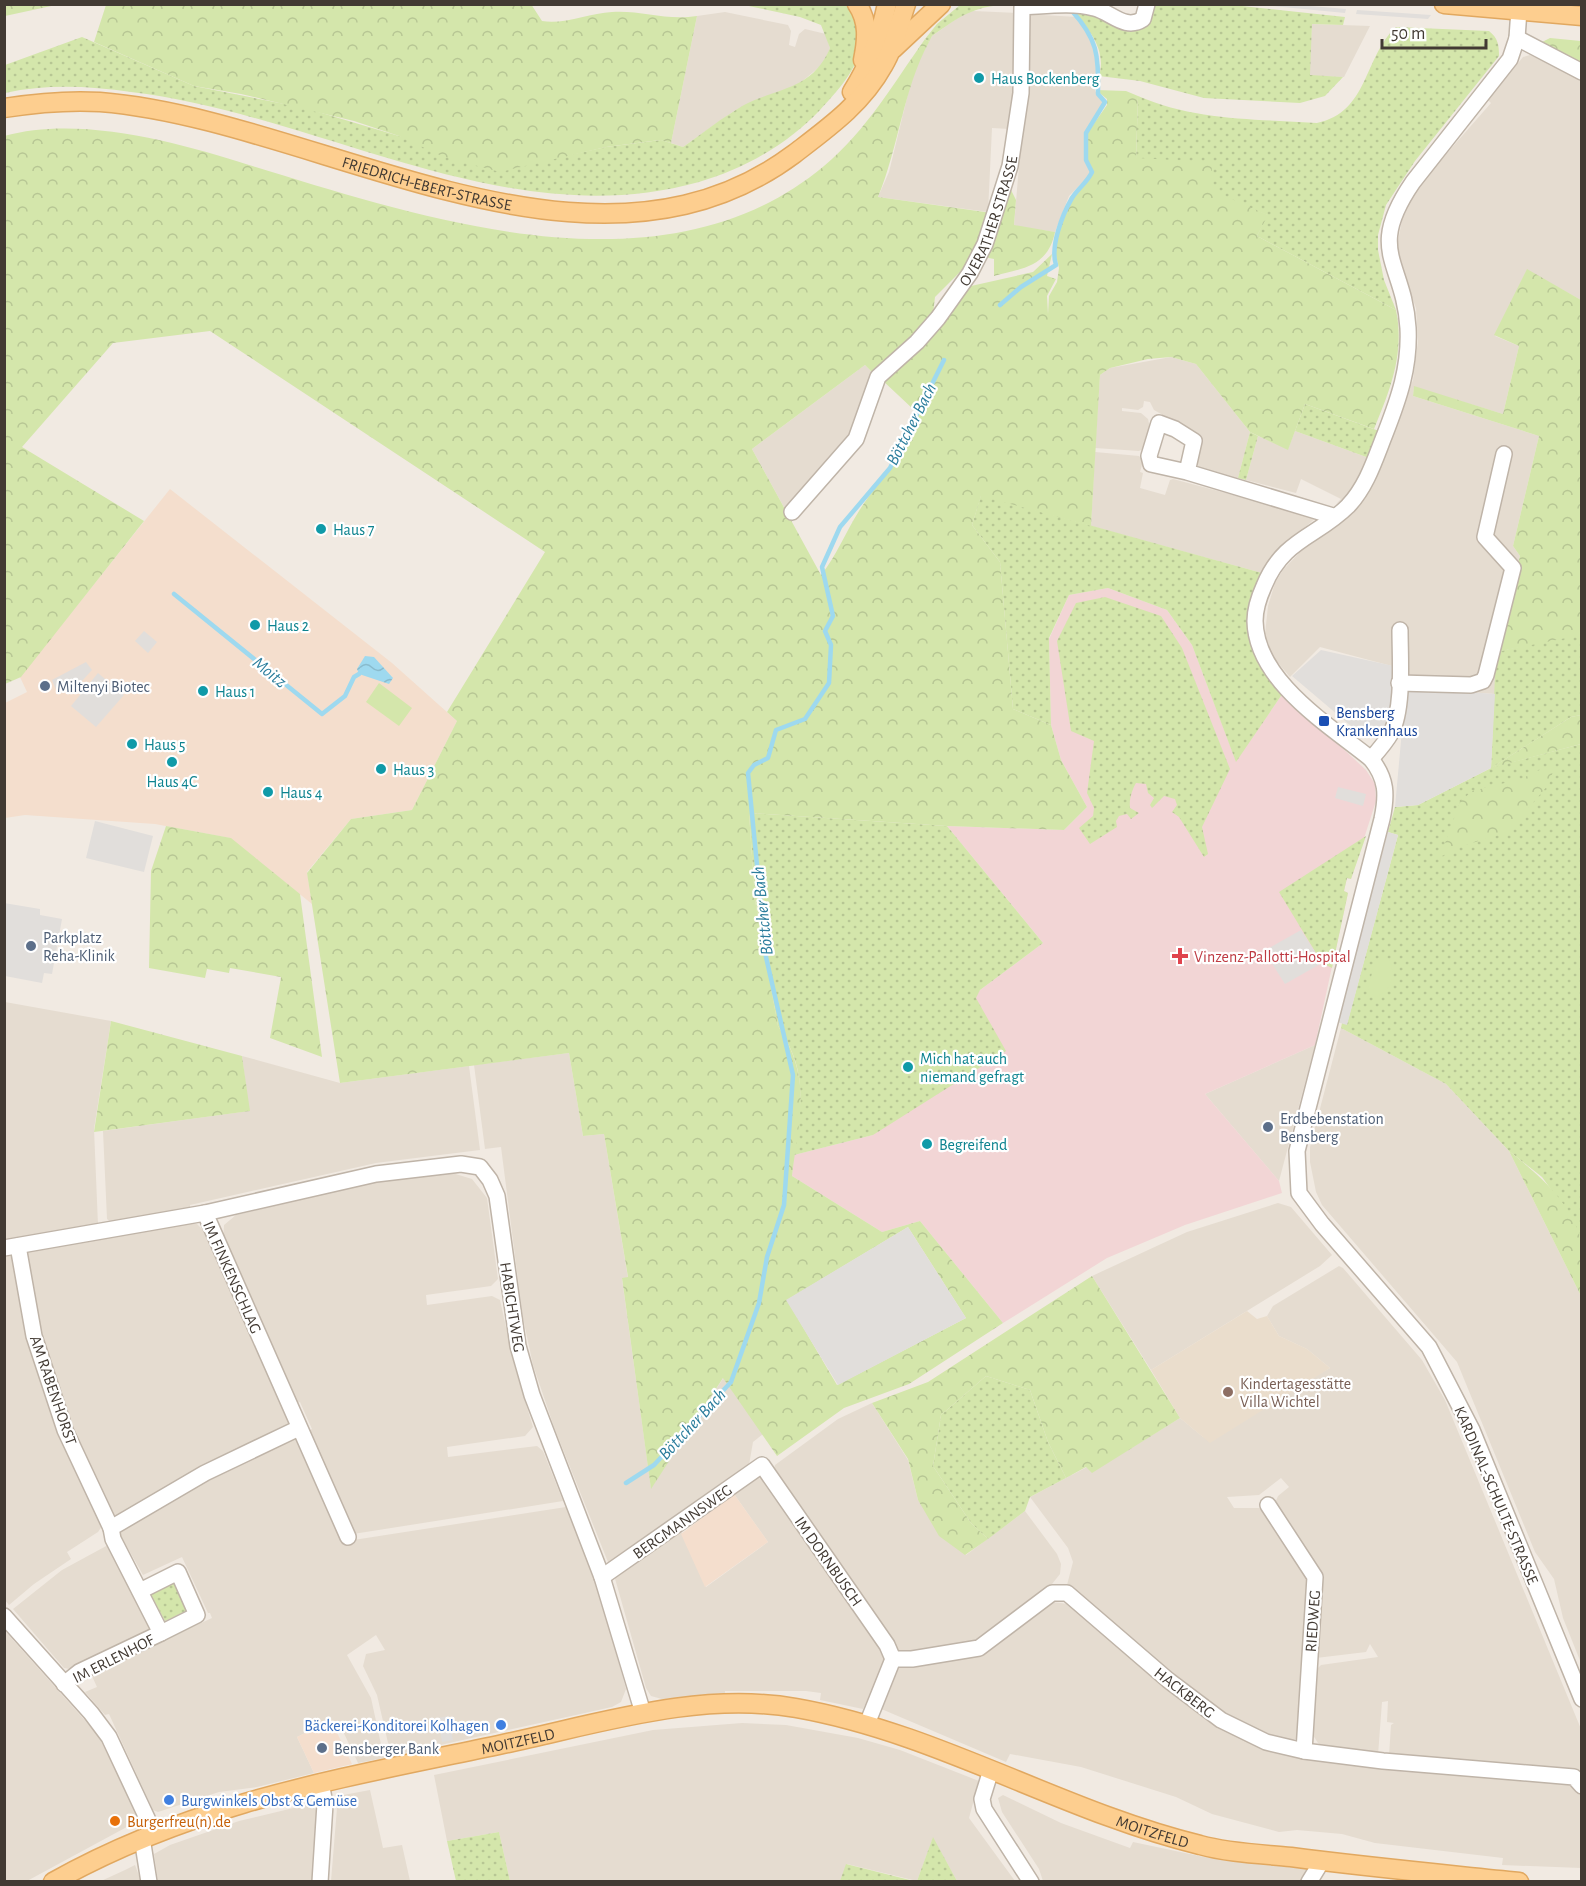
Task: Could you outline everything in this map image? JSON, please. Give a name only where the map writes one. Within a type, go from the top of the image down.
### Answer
[{"type":"main road","points":[[857,4],[864,15],[867,38],[859,81]]},
{"type":"main road","points":[[834,122],[859,81],[880,36],[887,4]]},
{"type":"main road","points":[[890,52],[906,4]]},
{"type":"main road","points":[[890,52],[941,4]]},
{"type":"main road","points":[[1444,4],[1581,16]]},
{"type":"main road","name":"FRIEDRICH-EBERT-STRASSE","points":[[4,108],[52,102],[126,106],[199,120],[452,192],[534,208],[594,212],[668,207],[714,195],[771,170],[856,104],[884,65],[890,52]]},
{"type":"main road","name":"MOITZFELD","points":[[53,1881],[148,1835],[234,1804],[321,1782],[643,1713],[685,1707],[761,1705],[793,1708],[867,1724],[899,1734],[1080,1807],[1203,1846],[1518,1881]]},
{"type":"street","name":"OVERATHER STRASSE","points":[[792,512],[856,440],[878,377],[917,342],[938,318],[970,273],[985,244],[1010,166],[1021,93],[1022,7],[1088,7],[1132,24],[1143,19],[1147,4]]},
{"type":"street","points":[[1400,630],[1399,683],[1391,732],[1371,759],[1274,676],[1264,660],[1257,635],[1257,607],[1269,572],[1294,543],[1347,507],[1366,480],[1405,380],[1408,325],[1404,302],[1391,266],[1388,234],[1398,204],[1432,156],[1510,58],[1517,38],[1520,10]]},
{"type":"street","points":[[1517,38],[1581,72]]},
{"type":"street","points":[[1399,683],[1471,685],[1483,681],[1486,675],[1513,568],[1485,537],[1504,454]]},
{"type":"street","points":[[1187,472],[1333,516]]},
{"type":"street","name":"KARDINAL-SCHULTE-STRASSE","points":[[1371,759],[1385,782],[1385,806],[1297,1151],[1299,1193],[1322,1224],[1429,1347],[1472,1430],[1581,1699]]},
{"type":"street","name":"HABICHTWEG","points":[[205,1213],[376,1174],[461,1164],[480,1167],[490,1180],[497,1196],[518,1346],[532,1395],[602,1577],[643,1713]]},
{"type":"street","name":"IM FINKENSCHLAG","points":[[11,1247],[205,1213],[348,1537]]},
{"type":"street","name":"AM RABENHORST","points":[[11,1247],[34,1336],[65,1430],[112,1534]]},
{"type":"street","points":[[112,1534],[205,1473],[299,1428]]},
{"type":"street","name":"BERGMANNSWEG","points":[[602,1577],[762,1465]]},
{"type":"street","name":"IM DORNBUSCH","points":[[762,1465],[887,1645],[893,1659]]},
{"type":"street","name":"RIEDWEG","points":[[1268,1505],[1315,1577],[1304,1751]]},
{"type":"street","name":"IM ERLENHOF","points":[[112,1534],[161,1633]]},
{"type":"street","name":"IM ERLENHOF","points":[[64,1684],[79,1672],[197,1615],[178,1572],[140,1591]]},
{"type":"street","name":"HACKBERG","points":[[893,1659],[912,1659],[979,1648],[1052,1593],[1067,1593],[1168,1680],[1221,1720],[1266,1742],[1304,1751],[1574,1778],[1581,1786]]},
{"type":"street","points":[[4,1616],[109,1737],[148,1835],[149,1881]]},
{"type":"street","points":[[867,1724],[893,1659]]},
{"type":"street","points":[[991,1770],[982,1799],[984,1809],[1031,1881]]},
{"type":"street","points":[[320,1881],[325,1804],[321,1782]]},
{"type":"street","points":[[1309,1881],[1322,1861]]},
{"type":"shaded area","points":[[1263,5],[1299,5],[1346,9],[1345,13]]},
{"type":"shaded area","points":[[1357,10],[1431,15],[1428,19],[1356,14]]},
{"type":"shaded area","points":[[725,12],[788,25],[791,31],[789,45],[795,47],[799,34],[805,29],[826,34],[830,48],[824,63],[799,84],[734,111],[683,147],[671,143],[697,16]]},
{"type":"shaded area","points":[[966,12],[1019,13],[1017,93],[1009,129],[992,128],[988,212],[878,197],[889,172],[914,69],[932,36]]},
{"type":"shaded area","points":[[1024,14],[1078,17],[1095,43],[1100,69],[1095,91],[1104,100],[1105,105],[1085,132],[1084,154],[1091,174],[1069,196],[1055,232],[1014,226],[1026,81]]},
{"type":"shaded area","points":[[1312,24],[1370,26],[1344,77],[1309,76]]},
{"type":"shaded area","points":[[1530,55],[1581,77],[1581,300],[1527,270],[1495,336],[1519,346],[1503,414],[1414,387],[1413,396],[1539,436],[1513,546],[1520,556],[1496,652],[1495,694],[1415,688],[1403,669],[1320,647],[1290,677],[1273,657],[1265,634],[1268,606],[1275,583],[1283,570],[1301,551],[1358,507],[1378,473],[1413,380],[1418,341],[1416,308],[1401,270],[1397,246],[1404,210],[1427,176],[1491,103],[1488,100],[1523,57]]},
{"type":"shaded area","points":[[1171,357],[1196,364],[1250,432],[1237,482],[1199,469],[1196,459],[1202,437],[1154,410],[1150,402],[1144,401],[1143,407],[1138,410],[1122,408],[1122,411],[1141,413],[1148,419],[1150,428],[1143,449],[1139,451],[1095,448],[1100,375],[1110,368]]},
{"type":"shaded area","points":[[865,365],[875,375],[832,473],[791,520],[752,449]]},
{"type":"shaded area","points":[[1295,431],[1369,458],[1362,476],[1344,499],[1336,504],[1341,499],[1301,479],[1296,493],[1246,480],[1258,436],[1288,449]]},
{"type":"shaded area","points":[[1095,452],[1139,456],[1143,461],[1140,488],[1165,495],[1170,480],[1173,479],[1317,517],[1277,551],[1262,573],[1091,526]]},
{"type":"shaded area","name":"Miltenyi Biotec","points":[[170,489],[392,663],[457,721],[412,810],[351,819],[307,872],[312,904],[230,838],[155,824],[25,815],[5,818],[5,703],[27,692],[20,677]]},
{"type":"shaded area","name":"Vinzenz-Pallotti-Hospital","points":[[1108,588],[1167,610],[1192,645],[1236,761],[1283,693],[1366,770],[1375,784],[1376,801],[1351,879],[1347,878],[1344,891],[1348,893],[1315,1045],[1205,1094],[1279,1181],[1282,1193],[1185,1225],[1107,1258],[1003,1323],[920,1221],[882,1232],[792,1176],[794,1155],[873,1135],[980,990],[1043,943],[947,826],[1064,830],[1087,807],[1061,760],[1051,725],[1049,639],[1069,595]]},
{"type":"shaded area","points":[[144,631],[157,642],[148,653],[135,641]]},
{"type":"shaded area","points":[[1321,650],[1398,667],[1390,719],[1375,737],[1364,737],[1292,676]]},
{"type":"shaded area","points":[[86,662],[92,670],[82,681],[57,692],[52,680]]},
{"type":"shaded area","points":[[98,673],[124,695],[96,727],[71,706]]},
{"type":"shaded area","points":[[1415,688],[1495,694],[1491,768],[1418,805],[1395,807],[1405,697],[1408,691]]},
{"type":"shaded area","points":[[1338,787],[1366,794],[1363,806],[1335,798]]},
{"type":"shaded area","points":[[95,821],[153,836],[144,872],[86,858]]},
{"type":"shaded area","points":[[1388,832],[1398,835],[1347,1025],[1337,1022]]},
{"type":"shaded area","name":"Parkplatz Reha-Klinik","points":[[4,903],[40,909],[40,915],[62,919],[52,974],[44,973],[42,983],[5,976]]},
{"type":"shaded area","points":[[1301,930],[1322,963],[1285,984],[1264,951]]},
{"type":"shaded area","points":[[5,1002],[111,1021],[94,1129],[98,1225],[5,1242]]},
{"type":"shaded area","points":[[1341,1028],[1446,1084],[1509,1151],[1581,1296],[1581,1663],[1563,1618],[1554,1579],[1535,1552],[1457,1362],[1322,1205],[1316,1192],[1310,1162],[1310,1147]]},
{"type":"shaded area","points":[[1315,1045],[1279,1181],[1205,1094]]},
{"type":"shaded area","points":[[569,1053],[583,1136],[604,1134],[628,1278],[622,1279],[651,1488],[724,1377],[763,1434],[753,1442],[749,1465],[610,1567],[554,1427],[533,1365],[523,1318],[501,1147],[485,1149],[474,1065]]},
{"type":"shaded area","points":[[242,1056],[340,1083],[469,1066],[480,1150],[376,1163],[190,1205],[190,1209],[112,1223],[107,1219],[103,1131],[249,1111]]},
{"type":"shaded area","points":[[449,1172],[472,1179],[487,1198],[498,1279],[491,1286],[426,1295],[427,1305],[492,1296],[500,1300],[515,1368],[533,1427],[525,1436],[447,1447],[448,1457],[537,1446],[543,1451],[563,1501],[353,1534],[306,1433],[312,1429],[300,1402],[297,1403],[223,1243],[224,1225],[236,1215],[372,1183]]},
{"type":"shaded area","points":[[1278,1203],[1291,1207],[1332,1255],[1320,1266],[1151,1370],[1092,1276],[1187,1232]]},
{"type":"shaded area","points":[[186,1222],[197,1224],[204,1231],[291,1424],[124,1514],[116,1516],[109,1510],[70,1424],[39,1333],[26,1255],[29,1251]]},
{"type":"shaded area","points":[[908,1227],[966,1318],[838,1385],[786,1300]]},
{"type":"shaded area","points":[[4,1254],[12,1254],[102,1526],[98,1532],[67,1552],[71,1559],[34,1584],[9,1605],[4,1599]]},
{"type":"shaded area","points":[[1339,1266],[1422,1360],[1445,1400],[1581,1729],[1581,1772],[1389,1756],[1391,1725],[1394,1723],[1387,1722],[1388,1701],[1382,1702],[1378,1755],[1323,1747],[1318,1743],[1311,1732],[1315,1671],[1321,1665],[1378,1657],[1370,1644],[1366,1652],[1316,1658],[1322,1589],[1275,1503],[1278,1496],[1289,1487],[1281,1478],[1259,1495],[1227,1497],[1234,1508],[1262,1508],[1310,1579],[1296,1739],[1285,1741],[1223,1714],[1067,1585],[1073,1562],[1068,1548],[1030,1497],[1087,1467],[1092,1472],[1180,1418],[1203,1437],[1330,1368],[1307,1349],[1279,1336],[1267,1316],[1273,1306]]},
{"type":"shaded area","name":"Kindertagesstätte Villa Wichtel","points":[[1247,1311],[1257,1319],[1267,1316],[1279,1336],[1307,1349],[1330,1368],[1210,1443],[1180,1418],[1151,1370]]},
{"type":"shaded area","points":[[872,1403],[908,1460],[918,1500],[966,1555],[1025,1511],[1057,1554],[1061,1564],[1060,1574],[1052,1584],[971,1643],[904,1653],[891,1645],[773,1474],[775,1465],[838,1419]]},
{"type":"shaded area","points":[[298,1436],[347,1541],[566,1507],[598,1589],[613,1642],[626,1689],[621,1702],[612,1707],[391,1756],[377,1695],[363,1666],[366,1654],[385,1650],[376,1635],[347,1655],[371,1698],[384,1758],[358,1763],[340,1725],[333,1726],[331,1721],[297,1737],[314,1773],[257,1787],[219,1792],[158,1812],[153,1810],[109,1714],[105,1715],[85,1692],[97,1687],[91,1674],[212,1618],[182,1557],[143,1575],[118,1531],[212,1476]]},
{"type":"shaded area","points":[[758,1478],[767,1479],[884,1649],[886,1660],[863,1709],[820,1700],[821,1693],[806,1691],[725,1691],[725,1694],[662,1699],[651,1696],[646,1688],[614,1575],[679,1527],[706,1587],[768,1542],[734,1494]]},
{"type":"shaded area","points":[[734,1494],[768,1542],[705,1587],[681,1534]]},
{"type":"shaded area","points":[[108,1545],[152,1625],[150,1631],[70,1669],[64,1668],[13,1609],[62,1570]]},
{"type":"shaded area","points":[[1051,1602],[1069,1604],[1215,1725],[1316,1759],[1356,1765],[1564,1783],[1572,1786],[1581,1793],[1581,1868],[1502,1865],[1503,1858],[1375,1843],[1342,1834],[1297,1830],[1279,1832],[1212,1814],[1176,1797],[1081,1767],[1010,1754],[1006,1762],[879,1708],[896,1670],[902,1666],[975,1656]]},
{"type":"shaded area","points":[[4,1630],[98,1735],[138,1816],[136,1822],[27,1881],[5,1881]]},
{"type":"shaded area","points":[[448,1716],[453,1740],[442,1742],[438,1718]]},
{"type":"shaded area","points":[[331,1720],[352,1764],[314,1773],[297,1737]]},
{"type":"shaded area","points":[[742,1723],[786,1725],[858,1738],[900,1750],[979,1781],[969,1818],[1015,1881],[957,1881],[933,1838],[917,1881],[847,1864],[840,1882],[510,1881],[499,1832],[447,1841],[434,1775],[653,1730]]},
{"type":"shaded area","points":[[370,1790],[383,1848],[402,1845],[410,1881],[331,1881],[338,1796]]},
{"type":"shaded area","points":[[1003,1795],[1061,1823],[1130,1848],[1133,1842],[1204,1857],[1308,1869],[1306,1882],[1043,1881],[1039,1869],[1002,1812],[998,1798]]},
{"type":"shaded area","points":[[310,1804],[317,1811],[313,1881],[158,1881],[154,1854],[170,1845],[239,1821]]},
{"type":"shaded area","points":[[135,1865],[141,1881],[101,1881],[125,1870]]},
{"type":"green space","points":[[5,4],[56,4],[56,5],[5,16]]},
{"type":"green space","points":[[531,4],[542,21],[550,22],[612,12],[675,17],[697,16],[671,143],[660,140],[606,147],[500,172],[444,157],[399,136],[354,121],[241,94],[194,86],[94,42],[106,5]]},
{"type":"green space","points":[[744,5],[850,5],[858,20],[861,48],[841,87],[794,134],[749,162],[699,182],[627,195],[555,194],[484,183],[413,166],[201,104],[131,92],[68,87],[36,88],[5,93],[5,65],[82,37],[194,86],[305,108],[399,136],[560,157],[606,147],[661,140],[683,147],[744,105],[804,80],[823,62],[830,48],[821,25],[800,17]]},
{"type":"green space","points":[[960,5],[1007,5],[975,10],[950,23],[932,36],[929,42],[925,39],[937,24]]},
{"type":"green space","points":[[1154,5],[1233,5],[1345,17],[1343,25],[1312,24],[1310,75],[1343,77],[1325,96],[1300,103],[1204,98],[1140,81],[1099,76],[1101,58],[1099,49],[1091,33],[1074,11],[1147,22]]},
{"type":"green space","points":[[1396,27],[1489,31],[1497,42],[1499,56],[1415,161],[1386,205],[1378,235],[1378,250],[1384,280],[1396,310],[1257,236],[1267,215],[1136,159],[1138,96],[1182,110],[1204,114],[1317,123],[1334,117],[1347,108],[1364,82],[1385,40]]},
{"type":"green space","points":[[1550,38],[1581,41],[1581,65],[1540,43]]},
{"type":"green space","points":[[925,39],[929,42],[913,79],[878,197],[992,213],[969,263],[935,297],[933,314],[909,344],[875,375],[865,365],[752,449],[821,575],[832,560],[859,511],[900,452],[911,425],[914,410],[881,379],[926,339],[971,286],[1033,272],[1052,254],[1047,276],[1056,279],[1047,296],[1048,314],[1049,296],[1057,282],[1059,268],[1054,247],[1059,225],[1070,197],[1092,174],[1086,154],[1088,132],[1107,105],[1107,99],[1096,90],[1126,91],[1138,96],[1136,158],[1212,162],[1211,190],[1268,215],[1257,236],[1396,310],[1399,341],[1397,356],[1390,386],[1374,429],[1305,404],[1288,450],[1250,432],[1196,364],[1171,357],[1148,359],[1110,368],[1100,375],[1091,526],[981,496],[972,525],[1000,562],[1013,709],[1051,725],[1061,760],[1087,807],[1064,830],[947,826],[749,813],[755,900],[778,1026],[789,1045],[800,1081],[800,1116],[792,1176],[882,1232],[920,1221],[1003,1323],[909,1384],[844,1408],[777,1456],[723,1378],[651,1489],[622,1278],[628,1277],[604,1134],[583,1136],[569,1053],[340,1083],[307,873],[351,819],[412,810],[457,721],[447,712],[545,552],[210,331],[113,343],[22,447],[144,521],[21,677],[5,684],[4,136],[33,130],[64,128],[128,134],[221,156],[391,207],[466,224],[542,236],[618,239],[691,230],[761,207],[824,166],[866,122]],"holes":[[[908,1227],[966,1318],[837,1385],[787,1300]]]},
{"type":"green space","points":[[1007,182],[1016,200],[1014,225],[1055,232],[1052,243],[1041,259],[1025,268],[994,276],[994,259],[984,257]]},
{"type":"green space","points":[[1527,269],[1581,300],[1581,635],[1496,652],[1520,556],[1513,546],[1539,436],[1413,396],[1414,386],[1503,414],[1519,346],[1494,335]]},
{"type":"green space","points":[[1305,404],[1379,431],[1369,458],[1295,431]]},
{"type":"green space","points":[[1250,432],[1258,436],[1246,480],[1238,478]]},
{"type":"green space","points":[[981,495],[1262,573],[1254,590],[1250,607],[1249,637],[1260,666],[1283,693],[1236,762],[1192,645],[1167,610],[1108,588],[1069,595],[1049,638],[1051,725],[1013,709],[1000,562],[972,525]]},
{"type":"green space","points":[[1105,597],[1161,616],[1182,648],[1230,769],[1202,827],[1208,854],[1204,857],[1179,817],[1172,812],[1177,805],[1175,799],[1164,796],[1152,808],[1150,805],[1154,798],[1148,793],[1146,784],[1136,783],[1133,789],[1130,808],[1139,813],[1131,819],[1127,814],[1119,816],[1116,821],[1117,827],[1090,844],[1079,828],[1093,816],[1094,808],[1087,793],[1094,741],[1071,731],[1057,641],[1076,603]]},
{"type":"green space","points":[[1580,633],[1581,715],[1571,717],[1493,767],[1581,744],[1581,1241],[1568,1213],[1542,1177],[1509,1151],[1446,1084],[1341,1028],[1342,1023],[1347,1024],[1398,835],[1388,832],[1395,807],[1418,805],[1491,768],[1496,652]]},
{"type":"green space","points":[[379,683],[412,708],[399,726],[366,702]]},
{"type":"green space","points":[[1581,715],[1581,744],[1491,768],[1571,717]]},
{"type":"green space","points":[[1556,762],[1549,784],[1508,832],[1462,846],[1440,857],[1460,802],[1472,791],[1521,779]]},
{"type":"green space","points":[[749,813],[947,826],[1043,943],[980,990],[976,998],[1006,1051],[873,1135],[794,1155],[800,1104],[799,1074],[788,1043],[778,1026],[755,900]]},
{"type":"green space","points":[[166,826],[231,838],[300,894],[322,1057],[270,1038],[281,977],[230,968],[229,973],[207,969],[205,978],[149,968],[151,871]]},
{"type":"green space","points":[[1366,836],[1351,879],[1347,878],[1344,891],[1348,893],[1332,968],[1322,963],[1279,892]]},
{"type":"green space","points":[[1382,957],[1388,958],[1391,963],[1391,981],[1385,991],[1375,997],[1368,990],[1375,960]]},
{"type":"green space","points":[[111,1021],[242,1056],[250,1111],[94,1132]]},
{"type":"green space","points":[[1509,1151],[1552,1190],[1570,1213],[1581,1240],[1583,1253],[1581,1296]]},
{"type":"green space","points":[[1092,1276],[1180,1418],[1092,1473],[1086,1467],[1066,1478],[1048,1442],[1030,1390],[986,1376],[941,1415],[933,1466],[971,1523],[988,1539],[965,1555],[939,1536],[918,1500],[908,1459],[872,1403],[928,1382]]},
{"type":"green space","points":[[986,1376],[1030,1390],[1048,1442],[1066,1478],[1030,1497],[1025,1511],[988,1539],[971,1523],[933,1466],[941,1415]]},
{"type":"green space","points":[[173,1581],[188,1610],[165,1621],[150,1593]]},
{"type":"green space","points":[[499,1832],[510,1881],[456,1881],[447,1841]]},
{"type":"green space","points":[[933,1837],[957,1881],[917,1881]]},
{"type":"green space","points":[[846,1864],[914,1881],[840,1881]]},
{"type":"water","points":[[365,656],[374,657],[393,678],[389,684],[359,674],[357,669]]},
{"type":"waterway","name":"Böttcher Bach","points":[[1000,305],[1021,287],[1056,265],[1056,240],[1064,213],[1072,198],[1092,172],[1086,160],[1086,133],[1105,102],[1098,94],[1097,59],[1092,40],[1072,11]]},
{"type":"waterway","name":"Böttcher Bach","points":[[626,1483],[654,1465],[731,1382],[759,1303],[767,1257],[784,1205],[793,1075],[766,957],[748,773],[754,765],[768,758],[776,730],[805,719],[829,683],[831,645],[825,631],[833,616],[822,567],[840,527],[890,468],[944,360]]},
{"type":"waterway","name":"Moitz","points":[[174,594],[322,714],[345,696],[354,677],[359,674]]},
{"type":"place","name":"Haus Bockenberg","points":[[979,78]]},
{"type":"place","name":"Haus 7","points":[[321,529]]},
{"type":"place","name":"Haus 2","points":[[255,625]]},
{"type":"place","name":"Miltenyi Biotec","points":[[45,686]]},
{"type":"place","name":"Haus 1","points":[[203,691]]},
{"type":"place","name":"Bensberg Krankenhaus","points":[[1324,721]]},
{"type":"place","name":"Haus 5","points":[[132,744]]},
{"type":"place","name":"Haus 4C","points":[[172,762]]},
{"type":"place","name":"Haus 3","points":[[381,769]]},
{"type":"place","name":"Haus 4","points":[[268,792]]},
{"type":"place","name":"Parkplatz Reha-Klinik","points":[[31,946]]},
{"type":"place","name":"Vinzenz-Pallotti-Hospital","points":[[1180,956]]},
{"type":"place","name":"Mich hat auch niemand gefragt","points":[[908,1067]]},
{"type":"place","name":"Erdbebenstation Bensberg","points":[[1268,1127]]},
{"type":"place","name":"Begreifend","points":[[927,1144]]},
{"type":"place","name":"Kindertagesstätte Villa Wichtel","points":[[1228,1392]]},
{"type":"place","name":"Bäckerei-Konditorei Kolhagen","points":[[501,1725]]},
{"type":"place","name":"Bensberger Bank","points":[[322,1748]]},
{"type":"place","name":"Burgwinkels Obst & Gemüse","points":[[169,1800]]},
{"type":"place","name":"Burgerfreu(n).de","points":[[115,1821]]}]
